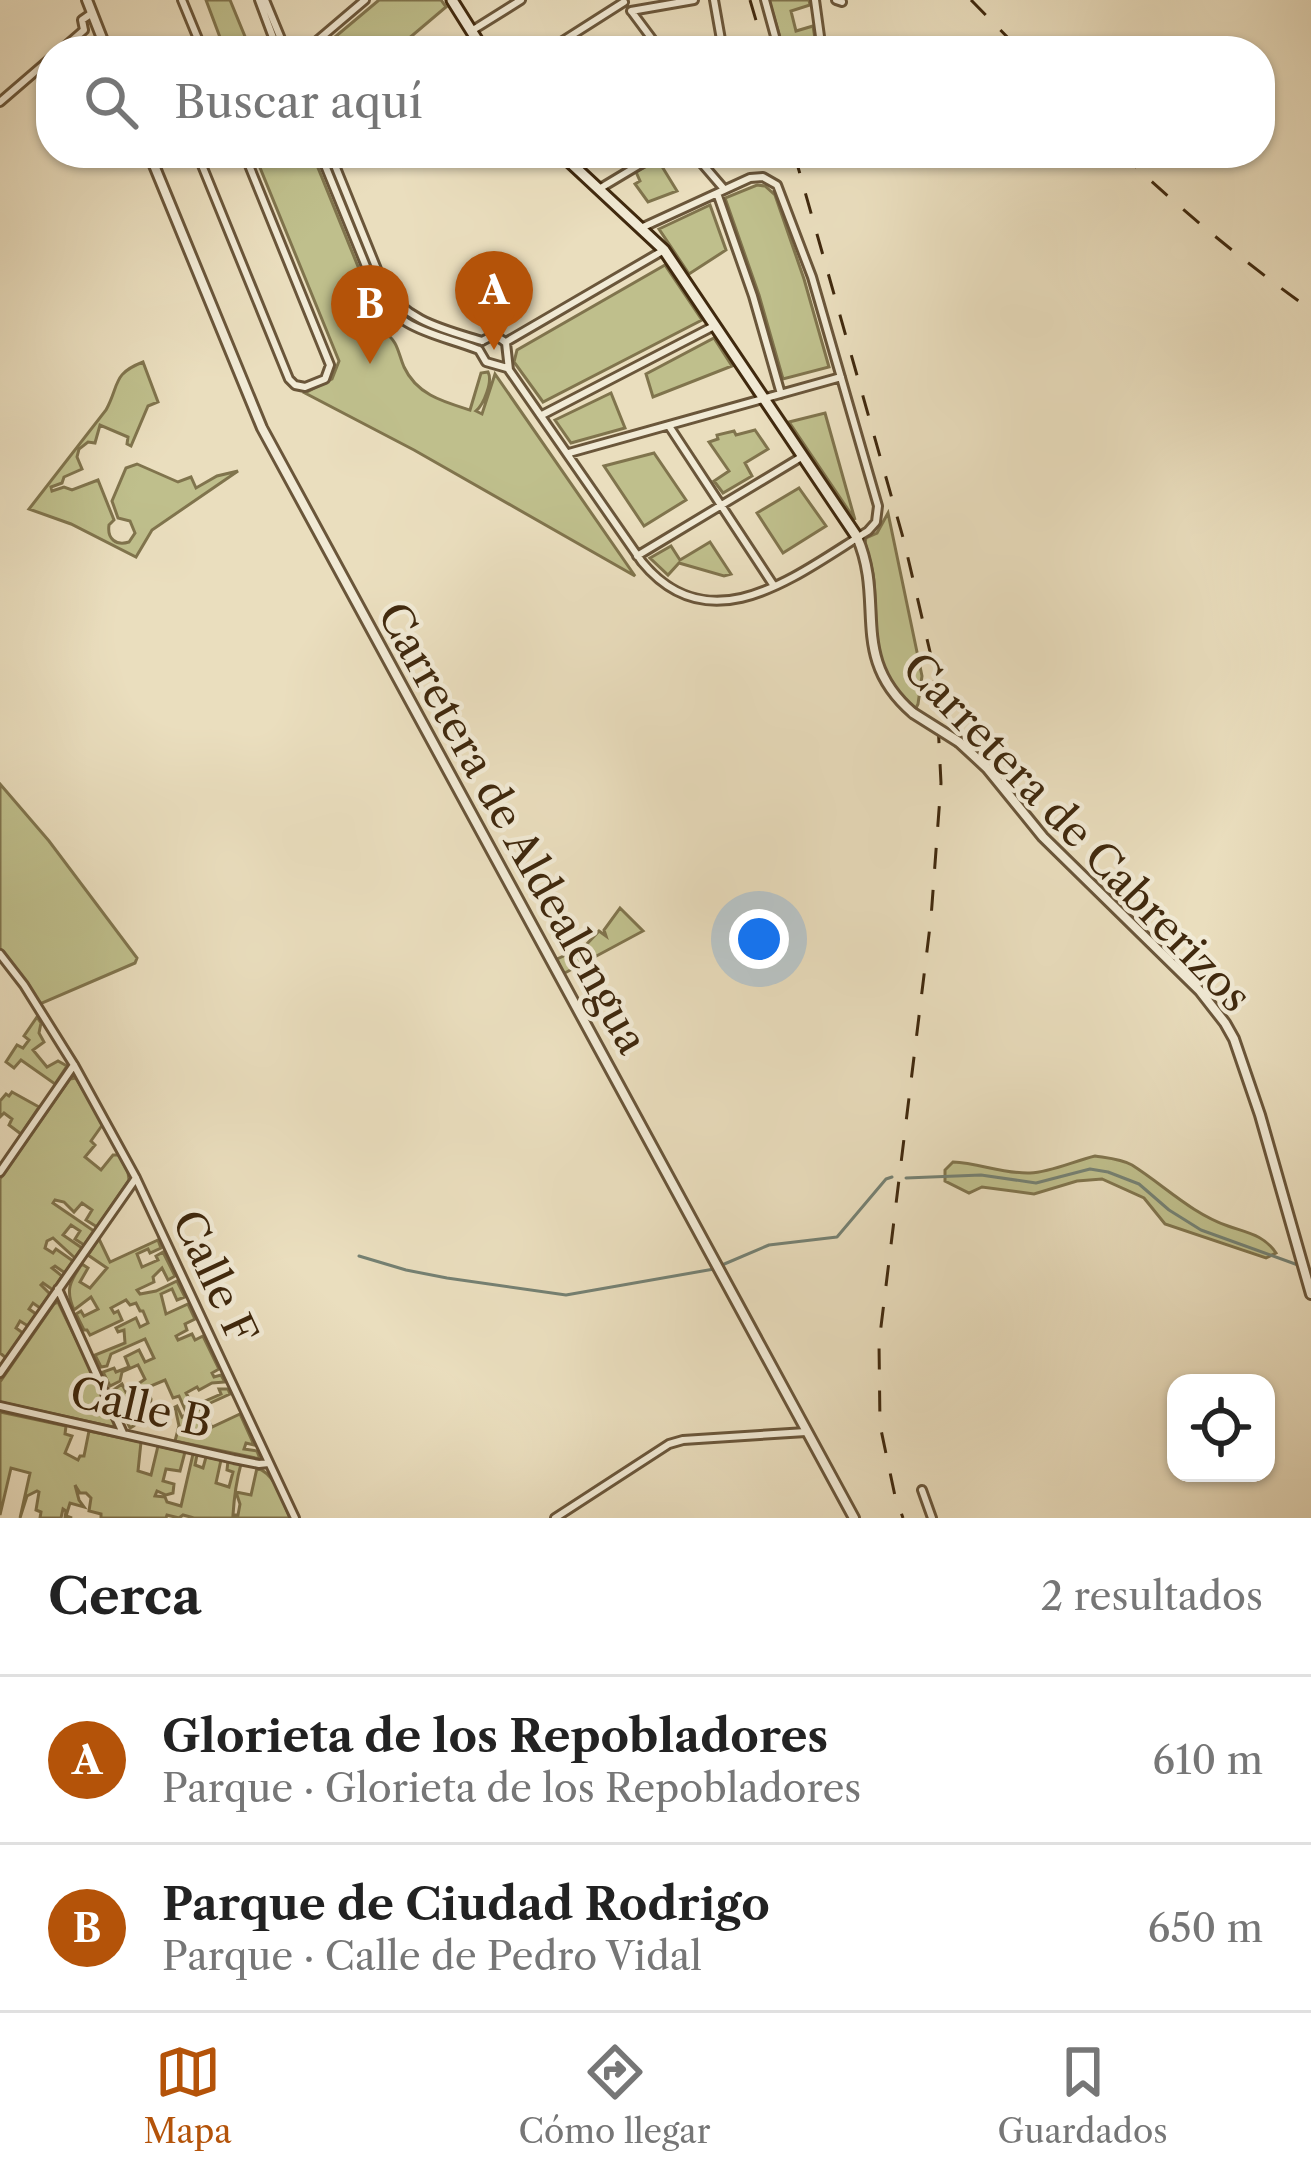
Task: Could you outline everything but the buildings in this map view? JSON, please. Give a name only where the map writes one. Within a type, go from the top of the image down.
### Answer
[{"type":"main road","points":[[452,0],[475,36]]},
{"type":"main road","points":[[576,168],[664,250],[857,537]]},
{"type":"street","points":[[87,0],[101,36]]},
{"type":"street","points":[[182,0],[197,36]]},
{"type":"street","points":[[262,0],[276,36]]},
{"type":"street","points":[[322,36],[364,0]]},
{"type":"street","points":[[472,31],[521,0]]},
{"type":"street","points":[[632,11],[694,0]]},
{"type":"street","points":[[714,0],[720,36]]},
{"type":"street","points":[[765,0],[775,36]]},
{"type":"street","points":[[815,0],[820,36]]},
{"type":"street","points":[[570,36],[623,1],[650,36]]},
{"type":"street","points":[[84,30],[82,20],[92,13]]},
{"type":"street","points":[[84,30],[98,28]]},
{"type":"street","points":[[77,36],[84,30]]},
{"type":"street","points":[[0,102],[36,71]]},
{"type":"street","name":"Carretera de Aldealengua","points":[[155,168],[268,441],[854,1518]]},
{"type":"street","points":[[203,168],[289,379],[298,387],[316,383],[327,377],[330,365],[250,168]]},
{"type":"street","points":[[326,168],[383,303],[415,328],[479,350]]},
{"type":"street","points":[[336,168],[392,298],[420,320],[482,341]]},
{"type":"street","points":[[599,189],[634,168]]},
{"type":"street","points":[[706,168],[721,191],[781,394]]},
{"type":"street","points":[[507,368],[506,343],[490,336],[482,341],[482,359],[507,368],[637,556],[669,588],[709,602],[742,599],[775,586],[877,522],[878,506],[841,377],[782,194],[768,178],[750,178],[641,228]]},
{"type":"street","points":[[506,343],[664,250]]},
{"type":"street","points":[[541,415],[714,326]]},
{"type":"street","points":[[495,364],[507,355]]},
{"type":"street","points":[[569,453],[841,377]]},
{"type":"street","points":[[669,425],[775,586]]},
{"type":"street","points":[[637,556],[803,456]]},
{"type":"street","name":"Carretera de Cabrerizos","points":[[857,537],[869,572],[876,662],[887,685],[913,713],[959,742],[987,768],[1043,837],[1215,1009],[1234,1039],[1311,1294]]},
{"type":"street","name":"Calle F","points":[[0,954],[25,985],[136,1178],[295,1518]]},
{"type":"street","points":[[0,1172],[74,1066]]},
{"type":"street","points":[[0,1373],[136,1178]]},
{"type":"street","points":[[58,1289],[123,1434]]},
{"type":"street","name":"Calle B","points":[[0,1406],[234,1459],[269,1462]]},
{"type":"street","points":[[555,1518],[669,1444],[806,1432]]},
{"type":"street","points":[[922,1490],[932,1518]]},
{"type":"green space","points":[[206,0],[230,0],[245,36],[220,36]]},
{"type":"green space","points":[[379,0],[441,0],[446,7],[412,36],[336,36]]},
{"type":"green space","points":[[769,0],[809,0],[810,5],[791,11],[796,31],[813,26],[815,36],[780,36]]},
{"type":"green space","points":[[260,168],[318,168],[385,333],[410,377],[432,396],[470,410],[481,373],[488,372],[487,392],[476,411],[482,414],[495,374],[635,576],[305,393],[332,379],[339,361]]},
{"type":"green space","points":[[663,168],[677,191],[648,202],[635,184],[640,181],[636,172]]},
{"type":"green space","points":[[757,185],[775,195],[829,367],[783,379],[725,198]]},
{"type":"green space","points":[[710,205],[726,250],[689,274],[659,229]]},
{"type":"green space","points":[[665,265],[702,320],[543,402],[514,362],[517,350]]},
{"type":"green space","points":[[714,338],[732,366],[653,397],[646,374]]},
{"type":"green space","points":[[143,362],[158,402],[148,406],[131,446],[128,437],[100,425],[95,443],[79,449],[82,469],[64,477],[52,491],[72,490],[98,480],[114,520],[109,534],[124,543],[135,533],[130,521],[118,518],[112,501],[126,468],[137,464],[178,482],[191,477],[196,488],[238,471],[152,530],[136,557],[29,509],[106,410],[121,376]]},
{"type":"green space","points":[[611,393],[625,428],[571,443],[555,420]]},
{"type":"green space","points":[[825,413],[855,520],[789,422]]},
{"type":"green space","points":[[755,430],[768,449],[745,463],[752,476],[723,493],[714,481],[729,471],[709,442],[718,439],[717,435]]},
{"type":"green space","points":[[654,453],[686,500],[644,526],[604,466]]},
{"type":"green space","points":[[799,488],[826,526],[783,553],[757,513]]},
{"type":"green space","points":[[888,513],[922,676],[915,710],[889,679],[879,651],[865,543]]},
{"type":"green space","points":[[710,542],[731,574],[679,563],[668,575],[650,558],[671,546],[680,560]]},
{"type":"green space","points":[[0,784],[49,841],[137,958],[135,963],[40,1004],[0,948]]},
{"type":"green space","points":[[620,908],[643,931],[563,974],[557,959],[584,947],[599,931],[606,936],[604,930]]},
{"type":"green space","points":[[37,1017],[44,1042],[33,1050],[47,1067],[58,1061],[67,1066],[55,1084],[21,1060],[14,1068],[6,1062],[17,1045],[23,1048],[29,1040],[24,1036]]},
{"type":"green space","points":[[76,1078],[103,1124],[85,1157],[101,1170],[113,1155],[119,1155],[129,1180],[97,1227],[86,1220],[92,1210],[82,1203],[74,1212],[55,1200],[94,1231],[84,1245],[75,1239],[80,1231],[71,1225],[63,1235],[82,1248],[75,1258],[53,1238],[47,1241],[45,1248],[53,1253],[56,1249],[73,1261],[65,1273],[52,1268],[62,1276],[53,1290],[41,1285],[50,1294],[40,1308],[33,1303],[29,1309],[36,1314],[28,1326],[20,1321],[16,1328],[23,1333],[6,1358],[0,1353],[0,1179],[70,1079]]},
{"type":"green space","points":[[12,1092],[39,1107],[21,1134],[9,1125],[12,1119],[4,1113],[0,1117],[0,1101]]},
{"type":"green space","points":[[1095,1156],[1132,1165],[1202,1214],[1261,1238],[1276,1253],[1266,1258],[1165,1224],[1144,1198],[1102,1179],[1034,1194],[982,1187],[969,1193],[945,1181],[945,1170],[953,1162],[1030,1173]]},
{"type":"green space","points":[[99,1239],[110,1262],[158,1240],[161,1248],[137,1254],[142,1267],[158,1260],[156,1256],[163,1252],[175,1276],[168,1280],[162,1268],[154,1282],[137,1290],[140,1294],[156,1291],[177,1281],[185,1297],[177,1300],[172,1289],[161,1294],[166,1314],[188,1304],[195,1319],[176,1336],[178,1340],[192,1334],[195,1340],[203,1336],[219,1369],[212,1373],[225,1382],[186,1393],[196,1411],[221,1394],[219,1389],[228,1389],[230,1394],[206,1405],[203,1412],[212,1427],[240,1414],[254,1445],[246,1443],[244,1449],[257,1451],[260,1459],[175,1441],[179,1426],[175,1407],[182,1417],[187,1414],[165,1380],[146,1388],[150,1406],[130,1428],[112,1391],[122,1384],[126,1392],[145,1379],[138,1365],[122,1372],[120,1381],[110,1386],[103,1372],[129,1367],[125,1357],[139,1350],[145,1362],[154,1358],[145,1339],[111,1354],[107,1366],[101,1367],[95,1355],[125,1343],[124,1330],[116,1328],[136,1318],[140,1327],[148,1323],[143,1311],[126,1300],[111,1308],[122,1320],[90,1335],[76,1314],[81,1311],[84,1316],[98,1309],[91,1297],[74,1310],[69,1291],[82,1264],[88,1268],[80,1282],[90,1288],[107,1268],[88,1255]]},
{"type":"green space","points":[[58,1302],[116,1422],[113,1427],[0,1402],[0,1382]]},
{"type":"green space","points":[[0,1412],[66,1426],[65,1434],[72,1436],[65,1453],[78,1460],[84,1456],[89,1431],[141,1442],[138,1471],[151,1475],[158,1446],[185,1452],[180,1471],[166,1469],[163,1481],[174,1484],[173,1493],[157,1491],[155,1496],[181,1506],[193,1454],[197,1455],[195,1465],[203,1468],[206,1457],[221,1460],[216,1483],[229,1487],[233,1472],[227,1470],[228,1461],[241,1464],[235,1490],[233,1515],[238,1515],[240,1504],[236,1492],[251,1495],[257,1468],[274,1482],[290,1518],[101,1518],[89,1511],[91,1498],[75,1485],[84,1507],[70,1503],[66,1516],[72,1518],[65,1518],[63,1509],[61,1518],[40,1518],[37,1491],[27,1496],[20,1518],[30,1473],[11,1468],[0,1515]]},
{"type":"waterway","points":[[906,1178],[981,1175],[1036,1183],[1090,1169],[1108,1172],[1139,1184],[1201,1230],[1298,1265]]},
{"type":"waterway","points":[[722,1265],[769,1245],[837,1237],[892,1177]]},
{"type":"waterway","points":[[359,1256],[447,1278],[566,1295],[714,1269]]},
{"type":"railway","points":[[750,0],[761,36]]},
{"type":"railway","points":[[971,0],[1006,36]]},
{"type":"railway","points":[[798,168],[904,541],[937,703],[941,783],[931,918],[879,1343],[880,1425],[903,1518]]},
{"type":"railway","points":[[1137,168],[1213,235],[1311,310]]},
{"type":"place","name":"Glorieta de los Repobladores","points":[[494,350]]},
{"type":"place","name":"Parque de Ciudad Rodrigo","points":[[370,364]]}]
